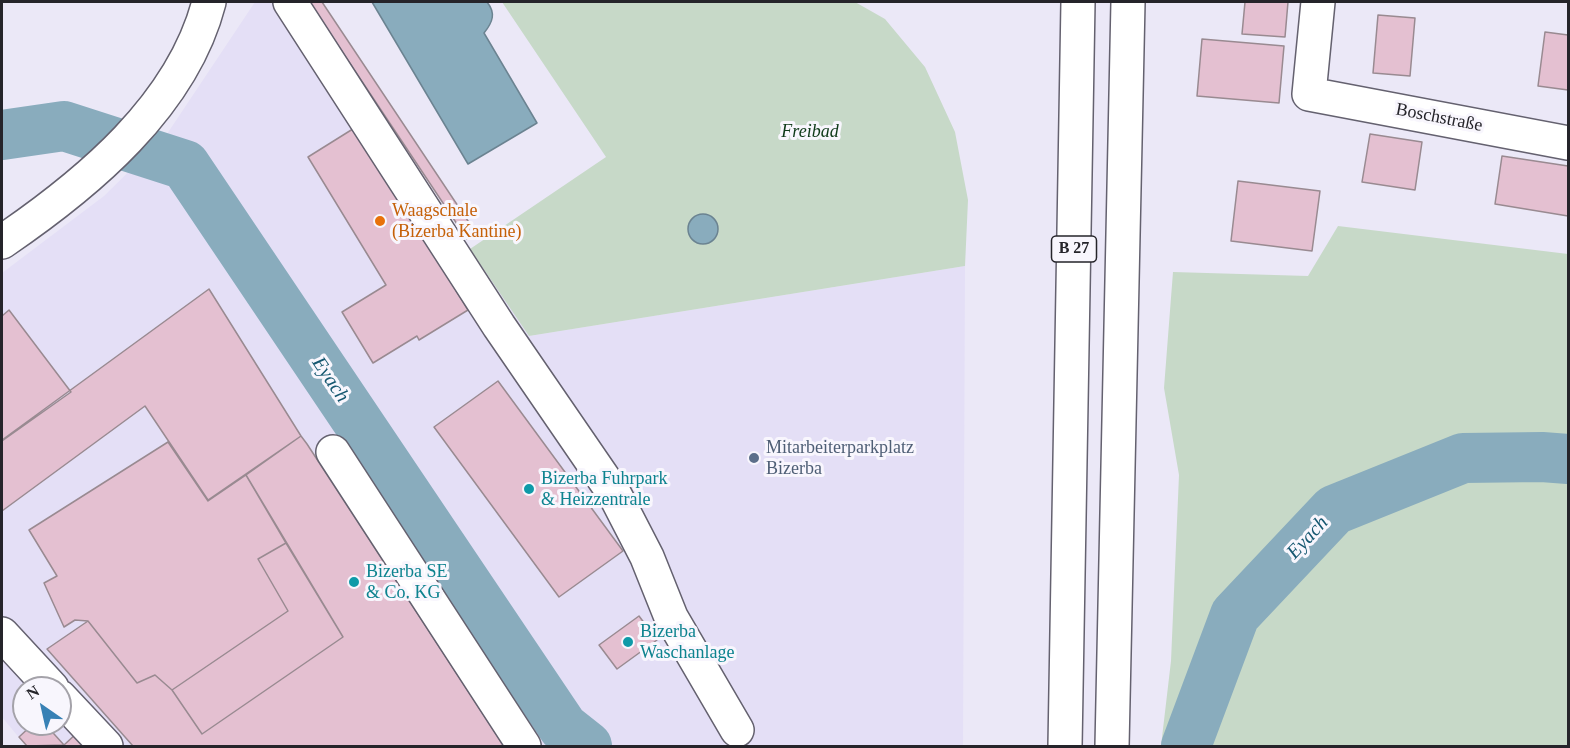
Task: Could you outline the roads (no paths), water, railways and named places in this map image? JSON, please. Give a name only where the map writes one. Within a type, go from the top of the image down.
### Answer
[{"type":"main road","points":[[2,242],[82,184],[130,136],[174,79],[201,32],[209,2]]},
{"type":"main road","points":[[290,2],[504,334],[615,495],[647,557],[671,617],[737,730]]},
{"type":"main road","name":"B 27","points":[[1065,747],[1078,2]]},
{"type":"main road","name":"B 27","points":[[1112,747],[1128,2]]},
{"type":"main road","name":"Boschstraße","points":[[1318,2],[1309,94],[1569,143]]},
{"type":"main road","points":[[333,452],[524,747]]},
{"type":"main road","points":[[2,634],[41,676]]},
{"type":"main road","points":[[72,710],[106,747]]},
{"type":"water","points":[[372,2],[487,2],[492,10],[492,18],[484,33],[537,123],[468,164]]},
{"type":"water","points":[[703,214],[709,215],[717,223],[717,235],[709,243],[703,244],[697,243],[689,235],[688,229],[689,223],[697,215]]},
{"type":"waterway","name":"Eyach","points":[[2,135],[64,126],[185,165],[563,727],[587,746]]},
{"type":"waterway","name":"Eyach","points":[[1186,746],[1235,615],[1334,510],[1463,458],[1568,459]]},
{"type":"place","name":"Waagschale (Bizerba Kantine)","points":[[380,221]]},
{"type":"place","name":"Mitarbeiterparkplatz Bizerba","points":[[754,458]]},
{"type":"place","name":"Bizerba Fuhrpark & Heizzentrale","points":[[529,489]]},
{"type":"place","name":"Bizerba SE & Co. KG","points":[[354,582]]},
{"type":"place","name":"Bizerba Waschanlage","points":[[628,642]]},
{"type":"park label","name":"Freibad","points":[[810,132]]}]
